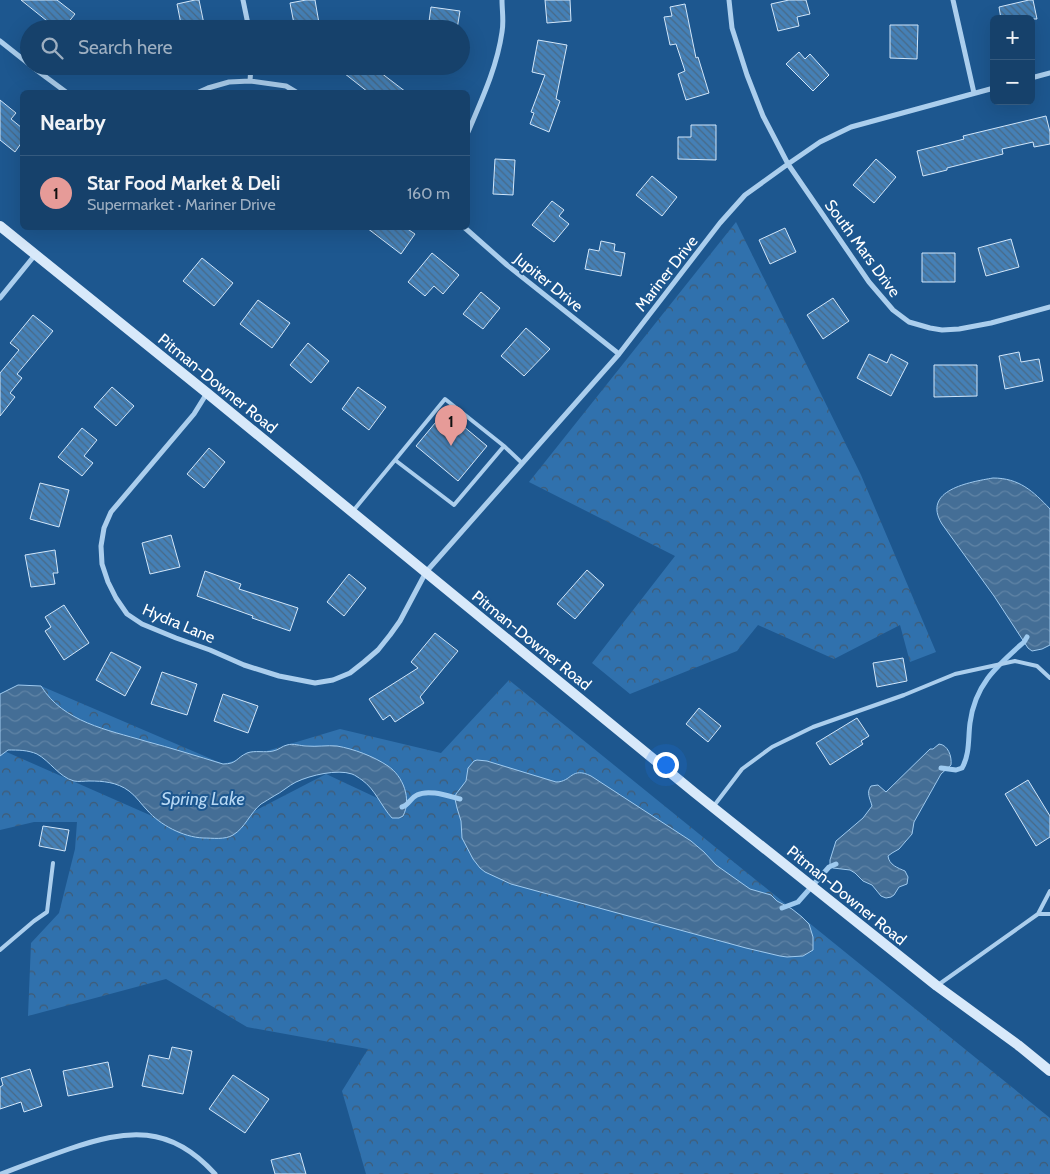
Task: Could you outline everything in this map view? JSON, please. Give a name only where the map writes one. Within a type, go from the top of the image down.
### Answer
[{"type":"street","points":[[243,0],[248,20]]},
{"type":"street","points":[[470,127],[496,63],[503,30],[502,0]]},
{"type":"street","name":"South Mars Drive","points":[[729,0],[732,28],[747,75],[763,116],[788,164],[869,282],[893,310],[909,322],[942,330],[991,324],[1050,307]]},
{"type":"street","points":[[953,0],[974,93]]},
{"type":"street","points":[[0,41],[20,57]]},
{"type":"street","points":[[1035,77],[1050,73]]},
{"type":"street","points":[[43,75],[63,90]]},
{"type":"street","points":[[250,75],[250,81]]},
{"type":"street","points":[[204,90],[228,82],[250,81],[286,86],[293,90]]},
{"type":"street","name":"Mariner Drive","points":[[426,572],[620,354],[732,209],[745,195],[820,142],[852,127],[990,89]]},
{"type":"street","name":"Pitman-Downer Road","points":[[0,226],[713,807],[937,986],[1050,1070]]},
{"type":"street","name":"Jupiter Drive","points":[[467,230],[620,354]]},
{"type":"street","points":[[0,298],[35,255]]},
{"type":"street","name":"Hydra Lane","points":[[207,393],[194,414],[111,512],[104,528],[101,546],[102,564],[108,582],[126,614],[142,624],[261,671],[314,683],[333,680],[350,673],[378,650],[400,621],[426,572]]},
{"type":"street","points":[[1,1174],[91,1141],[134,1134],[150,1135],[179,1145],[194,1154],[215,1174]]},
{"type":"lane","points":[[352,512],[445,398],[522,463]]},
{"type":"lane","points":[[395,460],[454,505],[504,446]]},
{"type":"lane","points":[[713,807],[742,769],[772,747],[813,727],[904,696],[954,674],[1015,661],[1037,666],[1050,678]]},
{"type":"lane","points":[[0,950],[47,912],[53,863]]},
{"type":"lane","points":[[937,986],[1038,914],[1050,891]]},
{"type":"lane","points":[[1038,914],[1050,914]]},
{"type":"green space","points":[[736,222],[861,475],[936,652],[910,662],[900,625],[834,659],[758,625],[737,651],[630,694],[592,663],[675,556],[529,482]]},
{"type":"green space","points":[[509,680],[1050,1118],[1050,1174],[366,1174],[342,1091],[368,1049],[247,1027],[166,979],[28,1016],[31,943],[59,913],[75,849],[77,822],[34,822],[0,830],[0,751],[2,750],[202,838],[326,774],[405,811],[389,766],[197,784],[0,701],[41,686],[223,764],[340,729],[441,753]]},
{"type":"water","points":[[993,478],[1018,483],[1038,497],[1050,509],[1050,645],[1042,649],[1032,651],[1028,648],[994,596],[942,524],[937,512],[938,503],[951,490],[961,485]]},
{"type":"water","name":"Spring Lake","points":[[18,685],[41,686],[61,708],[87,723],[223,764],[234,762],[247,753],[273,751],[289,744],[337,746],[357,751],[382,762],[393,770],[404,788],[407,802],[406,809],[403,816],[392,818],[371,788],[362,780],[352,774],[332,772],[309,777],[290,785],[261,804],[241,828],[230,837],[203,838],[180,833],[158,821],[132,793],[120,786],[105,782],[69,779],[59,773],[42,757],[30,752],[8,750],[0,756],[0,694]]},
{"type":"water","points":[[939,744],[945,746],[949,751],[951,765],[941,774],[914,822],[912,834],[899,849],[888,856],[892,864],[905,871],[908,877],[907,884],[899,887],[891,897],[886,898],[881,896],[872,885],[863,881],[850,870],[830,866],[836,841],[863,818],[872,806],[869,793],[871,786],[878,785],[886,792],[930,749]]},
{"type":"water","points":[[477,760],[487,761],[556,782],[579,773],[591,776],[691,841],[716,865],[750,889],[771,895],[777,901],[792,909],[809,924],[813,937],[813,950],[803,956],[787,957],[746,948],[511,884],[485,872],[473,859],[462,838],[461,821],[455,799],[456,794],[466,781],[468,768]]},
{"type":"building","points":[[21,0],[57,0],[75,14],[70,20],[46,20]]},
{"type":"building","points":[[199,0],[203,20],[180,20],[177,4]]},
{"type":"building","points":[[315,0],[318,20],[293,20],[290,3]]},
{"type":"building","points":[[545,0],[570,0],[571,21],[547,23]]},
{"type":"building","points":[[789,0],[806,0],[810,14],[797,17],[799,26],[778,31],[771,4]]},
{"type":"building","points":[[1033,0],[1037,19],[1035,19],[1035,15],[1000,15],[999,7]]},
{"type":"building","points":[[685,4],[696,58],[698,57],[709,93],[686,100],[678,74],[685,71],[676,44],[670,45],[664,17],[672,16],[670,7]]},
{"type":"building","points":[[431,7],[460,11],[458,20],[429,20]]},
{"type":"building","points":[[890,25],[918,25],[917,59],[890,58]]},
{"type":"building","points":[[538,40],[567,45],[556,99],[560,101],[549,132],[530,124],[534,113],[531,112],[545,75],[532,72]]},
{"type":"building","points":[[799,52],[805,59],[810,54],[829,75],[813,91],[786,64]]},
{"type":"building","points":[[346,75],[384,75],[403,90],[365,90]]},
{"type":"building","points":[[0,100],[16,113],[11,119],[20,126],[20,145],[15,152],[0,140]]},
{"type":"building","points":[[1046,116],[1050,132],[1050,144],[1034,147],[1033,142],[1002,149],[1003,154],[923,176],[917,151],[964,139],[963,136]]},
{"type":"building","points":[[691,125],[716,125],[716,160],[678,159],[678,137],[691,137]]},
{"type":"building","points":[[495,159],[515,160],[513,195],[493,194]]},
{"type":"building","points":[[876,159],[896,177],[874,203],[853,185]]},
{"type":"building","points":[[652,176],[677,197],[662,216],[636,195]]},
{"type":"building","points":[[552,201],[564,210],[559,216],[569,224],[554,242],[532,225]]},
{"type":"building","points":[[785,228],[796,252],[770,264],[759,240]]},
{"type":"building","points":[[370,230],[409,230],[415,234],[401,254]]},
{"type":"building","points":[[1011,239],[1019,267],[986,276],[978,248]]},
{"type":"building","points":[[601,241],[615,244],[614,251],[625,253],[621,276],[585,269],[589,249],[599,251]]},
{"type":"building","points":[[432,253],[459,275],[443,294],[434,286],[425,296],[408,282]]},
{"type":"building","points":[[922,253],[955,253],[955,282],[922,282]]},
{"type":"building","points":[[202,258],[233,283],[214,306],[183,281]]},
{"type":"building","points":[[481,292],[500,308],[483,329],[463,314]]},
{"type":"building","points":[[833,298],[849,321],[823,339],[807,315]]},
{"type":"building","points":[[258,300],[290,323],[272,348],[240,324]]},
{"type":"building","points":[[33,315],[53,331],[17,374],[22,378],[10,393],[15,397],[0,416],[0,373],[19,350],[10,343]]},
{"type":"building","points":[[526,328],[550,349],[524,376],[501,356]]},
{"type":"building","points":[[308,343],[329,361],[311,383],[290,365]]},
{"type":"building","points":[[1019,352],[1021,362],[1039,359],[1043,381],[1005,389],[999,356]]},
{"type":"building","points":[[869,354],[887,363],[891,354],[908,363],[891,396],[857,378]]},
{"type":"building","points":[[934,365],[977,365],[977,396],[934,397]]},
{"type":"building","points":[[112,387],[134,406],[116,426],[94,407]]},
{"type":"building","points":[[358,387],[386,407],[369,430],[342,409]]},
{"type":"building","points":[[445,411],[487,446],[458,481],[416,446]]},
{"type":"building","points":[[82,428],[97,440],[84,456],[93,463],[82,476],[58,457]]},
{"type":"building","points":[[209,448],[225,462],[204,488],[187,474]]},
{"type":"building","points":[[40,483],[69,490],[59,527],[30,519]]},
{"type":"building","points":[[171,535],[180,567],[150,574],[142,543]]},
{"type":"building","points":[[55,550],[58,573],[53,573],[55,584],[31,587],[25,555]]},
{"type":"building","points":[[587,570],[604,585],[575,619],[557,604]]},
{"type":"building","points":[[205,571],[241,584],[239,589],[298,608],[290,631],[197,596]]},
{"type":"building","points":[[349,574],[366,588],[344,616],[327,602]]},
{"type":"building","points":[[64,605],[89,643],[64,660],[45,631],[51,627],[45,617]]},
{"type":"building","points":[[435,633],[458,651],[420,697],[424,703],[395,722],[390,715],[383,720],[369,699],[418,668],[411,662]]},
{"type":"building","points":[[111,652],[141,667],[125,696],[96,680]]},
{"type":"building","points":[[903,658],[907,681],[877,687],[873,663]]},
{"type":"building","points":[[162,672],[197,684],[187,715],[151,704]]},
{"type":"building","points":[[223,694],[258,706],[248,733],[214,721]]},
{"type":"building","points":[[699,708],[721,726],[708,742],[686,724]]},
{"type":"building","points":[[857,718],[869,736],[861,741],[863,744],[830,765],[816,743]]},
{"type":"building","points":[[1028,780],[1050,816],[1050,837],[1036,846],[1005,794]]},
{"type":"building","points":[[43,826],[69,830],[65,851],[39,846]]},
{"type":"building","points":[[172,1047],[192,1051],[183,1094],[142,1086],[149,1055],[169,1059]]},
{"type":"building","points":[[108,1062],[113,1087],[68,1096],[63,1071]]},
{"type":"building","points":[[30,1069],[42,1106],[24,1112],[21,1102],[0,1109],[0,1087],[3,1085],[1,1078]]},
{"type":"building","points":[[233,1075],[269,1099],[245,1133],[209,1109]]},
{"type":"building","points":[[300,1153],[306,1174],[275,1174],[271,1160]]},
{"type":"waterway","points":[[941,768],[956,770],[962,768],[968,752],[970,723],[977,697],[996,668],[1027,637]]},
{"type":"waterway","points":[[402,807],[415,796],[422,793],[438,794],[460,799]]},
{"type":"waterway","points":[[782,908],[798,902],[829,867],[836,864]]},
{"type":"place","name":"Star Food Market & Deli","points":[[451,446]]}]
